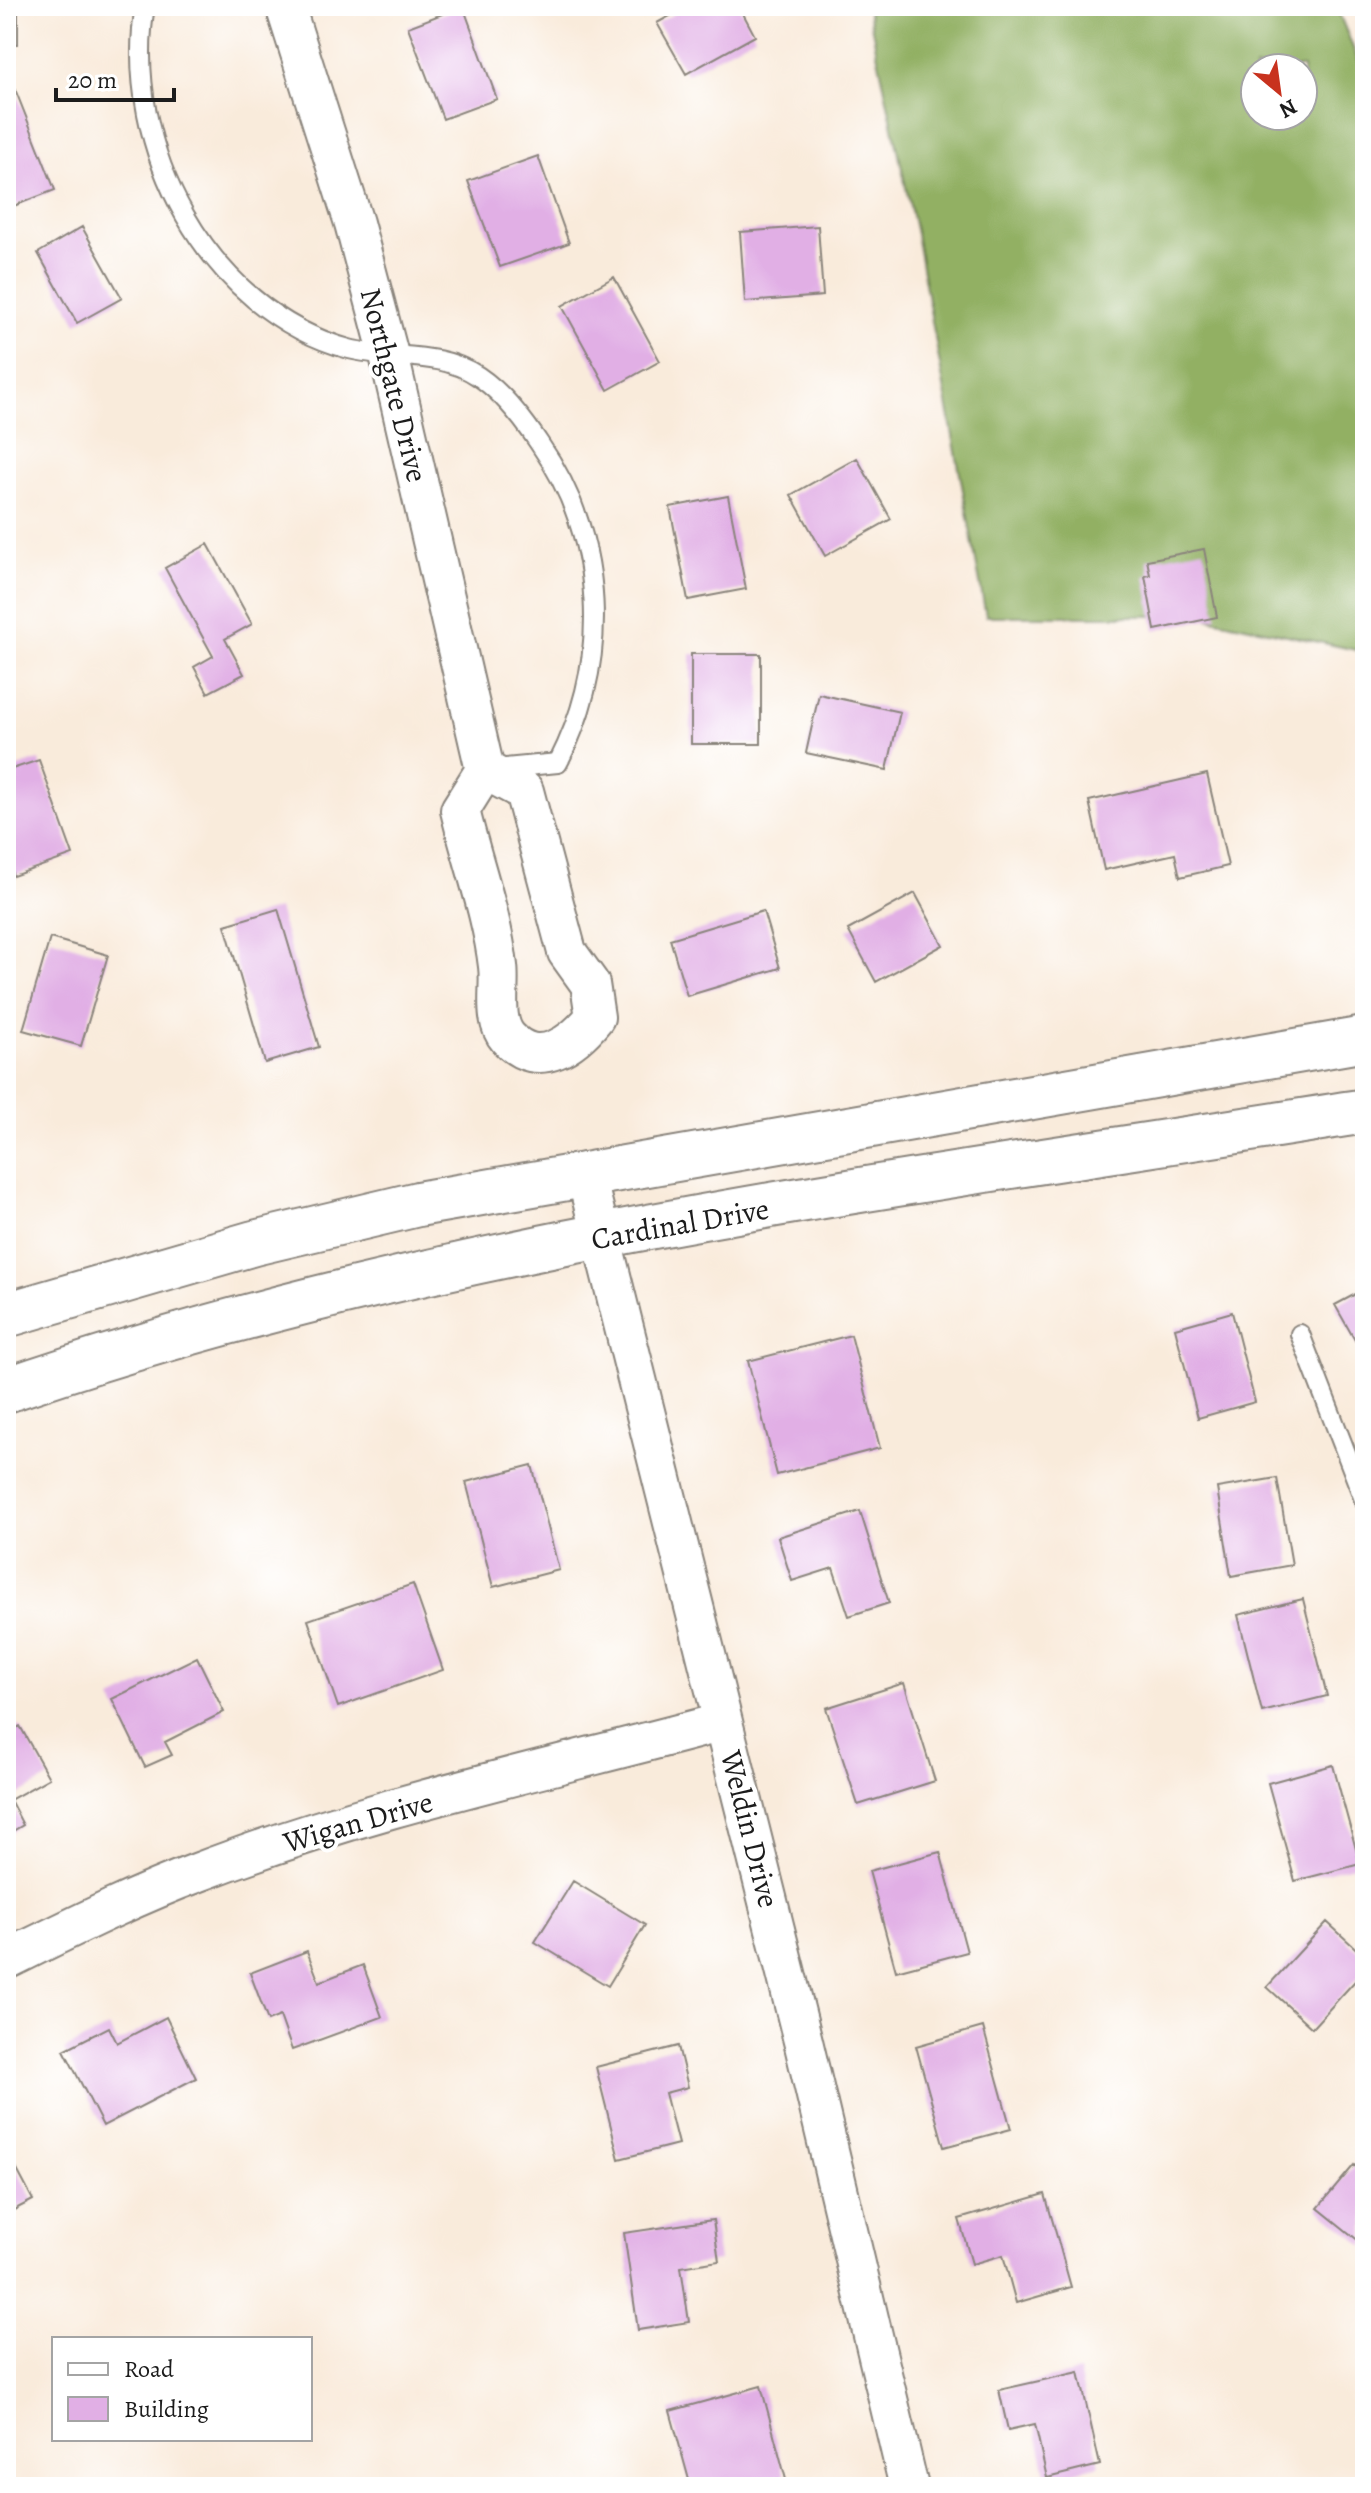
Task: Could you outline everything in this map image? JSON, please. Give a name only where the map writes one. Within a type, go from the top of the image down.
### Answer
[{"type":"main road","points":[[6,1315],[254,1243],[418,1204],[585,1172],[1365,1039]]},
{"type":"main road","name":"Cardinal Drive","points":[[6,1390],[263,1313],[440,1270],[835,1195],[1365,1111]]},
{"type":"street","name":"Northgate Drive","points":[[285,6],[354,223],[389,355],[485,770]]},
{"type":"street","points":[[485,770],[524,791],[567,952],[590,984],[595,1017],[577,1038],[552,1052],[527,1051],[507,1037],[498,1009],[499,967],[460,810],[485,770]]},
{"type":"street","name":"Weldin Drive","points":[[585,1172],[723,1722],[909,2487]]},
{"type":"street","name":"Wigan Drive","points":[[6,1960],[102,1912],[171,1883],[322,1829],[723,1722]]},
{"type":"lane","points":[[145,6],[140,74],[144,109],[162,165],[187,219],[221,267],[253,302],[303,332],[350,349],[424,356],[456,365],[480,377],[522,418],[557,469],[580,520],[592,573],[595,637],[588,688],[572,738],[558,763],[485,770]]},
{"type":"lane","points":[[1300,1334],[1365,1502]]},
{"type":"green space","points":[[867,6],[1336,6],[1365,77],[1365,652],[1199,616],[986,616],[916,234]]},
{"type":"building","points":[[6,6],[18,6],[18,44],[6,44]]},
{"type":"building","points":[[463,6],[497,99],[443,119],[408,27]]},
{"type":"building","points":[[688,6],[739,6],[755,36],[686,74],[657,23]]},
{"type":"building","points":[[15,89],[55,190],[6,209],[6,93]]},
{"type":"building","points":[[538,156],[569,243],[500,267],[468,181]]},
{"type":"building","points":[[818,226],[823,296],[745,302],[740,232]]},
{"type":"building","points":[[82,227],[122,298],[77,323],[38,253]]},
{"type":"building","points":[[614,277],[660,361],[608,390],[562,306]]},
{"type":"building","points":[[857,458],[891,519],[825,556],[791,495]]},
{"type":"building","points":[[728,496],[746,589],[688,600],[670,507]]},
{"type":"building","points":[[208,544],[252,624],[225,639],[244,674],[208,693],[194,667],[213,656],[165,568]]},
{"type":"building","points":[[1204,549],[1217,617],[1155,630],[1145,576],[1150,575],[1147,560]]},
{"type":"building","points":[[691,654],[761,654],[761,744],[691,744]]},
{"type":"building","points":[[819,694],[900,712],[887,770],[806,753]]},
{"type":"building","points":[[39,760],[73,855],[13,876],[6,856],[6,771]]},
{"type":"building","points":[[1207,774],[1228,866],[1180,877],[1175,854],[1104,870],[1089,801]]},
{"type":"building","points":[[915,893],[943,945],[876,982],[848,930]]},
{"type":"building","points":[[278,909],[319,1047],[265,1063],[225,925]]},
{"type":"building","points":[[763,911],[780,968],[687,996],[670,939]]},
{"type":"building","points":[[50,938],[108,955],[81,1046],[23,1030]]},
{"type":"building","points":[[1365,1289],[1365,1358],[1335,1305]]},
{"type":"building","points":[[1232,1312],[1255,1402],[1198,1418],[1175,1328]]},
{"type":"building","points":[[851,1335],[880,1448],[777,1475],[748,1361]]},
{"type":"building","points":[[532,1465],[559,1570],[493,1587],[466,1482]]},
{"type":"building","points":[[1277,1478],[1292,1565],[1231,1576],[1217,1488]]},
{"type":"building","points":[[860,1511],[889,1603],[849,1616],[833,1568],[792,1581],[778,1537]]},
{"type":"building","points":[[413,1584],[443,1670],[338,1707],[308,1620]]},
{"type":"building","points":[[1303,1599],[1327,1696],[1262,1712],[1238,1615]]},
{"type":"building","points":[[197,1657],[224,1712],[165,1742],[172,1755],[145,1767],[112,1699]]},
{"type":"building","points":[[904,1683],[935,1781],[858,1805],[826,1708]]},
{"type":"building","points":[[20,1726],[49,1778],[10,1800],[23,1825],[6,1835],[6,1734]]},
{"type":"building","points":[[1333,1765],[1360,1864],[1295,1881],[1268,1783]]},
{"type":"building","points":[[940,1852],[967,1952],[896,1971],[869,1871]]},
{"type":"building","points":[[573,1881],[645,1925],[608,1986],[535,1942]]},
{"type":"building","points":[[1327,1922],[1365,1957],[1365,1970],[1312,2028],[1267,1987]]},
{"type":"building","points":[[307,1951],[319,1982],[363,1965],[382,2017],[292,2050],[280,2016],[268,2021],[250,1973]]},
{"type":"building","points":[[166,2017],[196,2078],[103,2126],[64,2050],[109,2027],[117,2043]]},
{"type":"building","points":[[983,2027],[1011,2129],[944,2147],[916,2046]]},
{"type":"building","points":[[678,2046],[688,2087],[665,2093],[678,2144],[619,2159],[596,2067]]},
{"type":"building","points":[[6,2149],[33,2200],[6,2214]]},
{"type":"building","points":[[1354,2165],[1365,2175],[1365,2246],[1318,2208]]},
{"type":"building","points":[[1045,2194],[1071,2287],[1016,2303],[1003,2255],[972,2264],[959,2219]]},
{"type":"building","points":[[713,2220],[719,2261],[681,2267],[689,2322],[638,2330],[624,2233]]},
{"type":"building","points":[[1079,2372],[1100,2465],[1047,2478],[1035,2424],[1008,2430],[999,2390]]},
{"type":"building","points":[[761,2386],[788,2487],[691,2487],[670,2411]]}]
